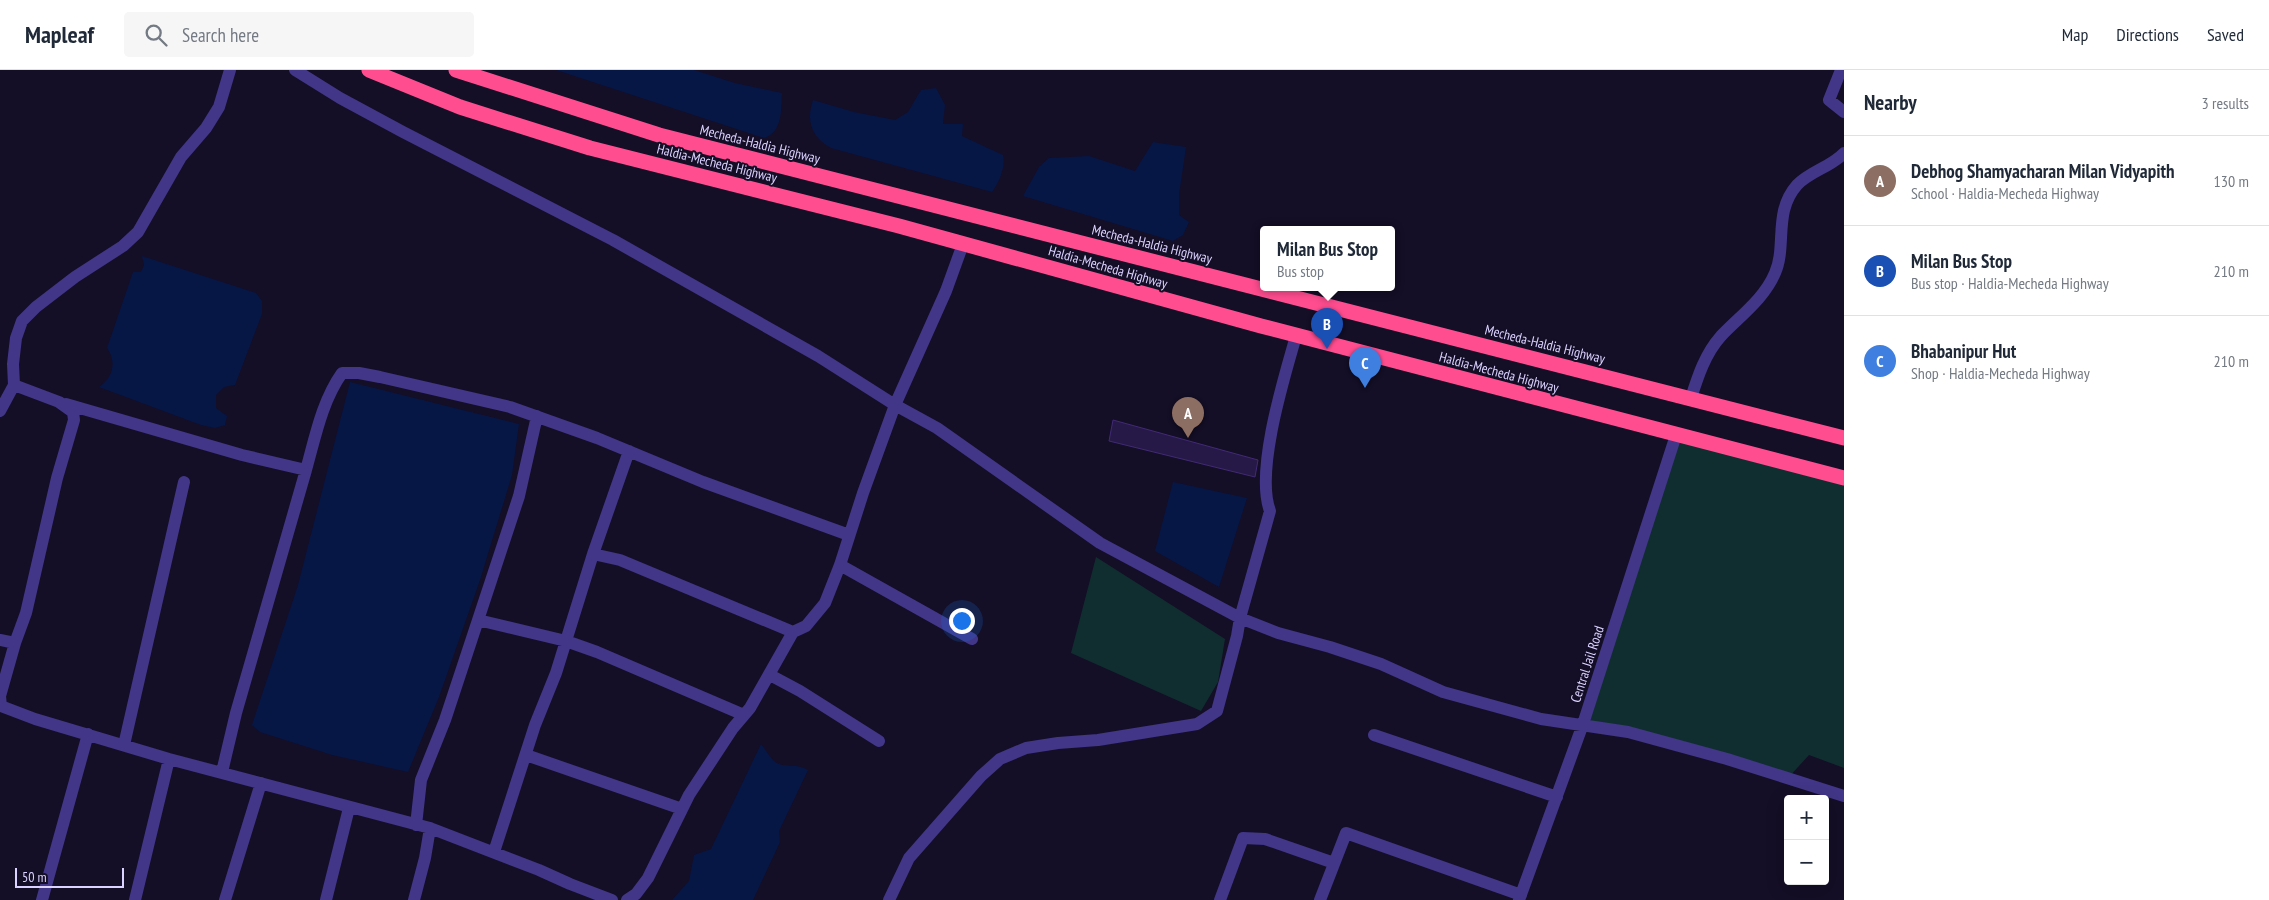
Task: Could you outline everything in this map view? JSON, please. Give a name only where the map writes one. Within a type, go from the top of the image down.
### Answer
[{"type":"highway","name":"Haldia-Mecheda Highway","points":[[369,70],[460,107],[590,148],[963,244],[1296,336],[1844,478]]},
{"type":"highway","name":"Mecheda-Haldia Highway","points":[[456,70],[659,135],[1260,288]]},
{"type":"highway","name":"Mecheda-Haldia Highway","points":[[1271,291],[1844,438]]},
{"type":"street","points":[[0,411],[14,385],[13,364],[16,338],[22,321],[36,307],[75,277],[101,262],[138,232],[181,157],[206,128],[219,107],[230,70]]},
{"type":"street","points":[[295,70],[340,98],[403,132],[613,240],[818,356],[894,405],[937,428],[1100,544],[1240,618],[1278,633],[1330,647],[1381,664],[1443,692],[1541,718],[1628,732],[1718,756],[1844,796]]},
{"type":"street","points":[[1841,70],[1829,100],[1844,112]]},
{"type":"street","points":[[1691,398],[1704,361],[1710,351],[1720,337],[1762,294],[1774,276],[1779,253],[1781,226],[1786,204],[1792,193],[1798,184],[1830,165],[1844,153]]},
{"type":"street","points":[[627,900],[636,894],[648,878],[694,788],[770,675],[793,632],[806,626],[825,603],[840,565],[894,405],[946,291],[963,244]]},
{"type":"street","points":[[889,900],[909,858],[981,776],[1000,759],[1026,748],[1098,740],[1197,724],[1217,711],[1240,618],[1270,511],[1265,499],[1268,455],[1276,414],[1296,336]]},
{"type":"street","points":[[222,772],[236,713],[322,413],[333,386],[342,374],[359,374],[428,387],[510,407],[629,451],[704,482],[849,535]]},
{"type":"street","points":[[14,385],[59,402],[242,455],[306,470]]},
{"type":"street","points":[[59,402],[74,412],[74,420],[57,478],[26,613],[15,643],[0,696],[1,708],[169,759],[430,828],[612,900]]},
{"type":"street","points":[[416,825],[420,780],[445,720],[524,481],[526,458],[536,416]]},
{"type":"street","name":"Central Jail Road","points":[[1520,897],[1583,724],[1676,434]]},
{"type":"street","points":[[494,852],[629,451]]},
{"type":"street","points":[[124,745],[184,482]]},
{"type":"street","points":[[593,554],[620,560],[793,632]]},
{"type":"street","points":[[840,565],[972,638]]},
{"type":"street","points":[[478,620],[566,641],[597,652],[744,715]]},
{"type":"street","points":[[0,640],[15,643]]},
{"type":"street","points":[[770,675],[800,691],[880,741]]},
{"type":"street","points":[[42,900],[88,734]]},
{"type":"street","points":[[1374,735],[1557,797]]},
{"type":"street","points":[[526,755],[682,809]]},
{"type":"street","points":[[135,900],[169,759]]},
{"type":"street","points":[[225,900],[261,783]]},
{"type":"street","points":[[326,900],[349,808]]},
{"type":"street","points":[[414,900],[426,858],[430,828]]},
{"type":"street","points":[[1320,900],[1346,833],[1520,897]]},
{"type":"street","points":[[1220,900],[1243,838],[1265,839],[1334,863]]},
{"type":"green space","points":[[1676,435],[1844,478],[1844,768],[1809,755],[1788,778],[1583,724]]},
{"type":"green space","points":[[1096,557],[1225,639],[1218,682],[1201,711],[1071,653]]},
{"type":"water","points":[[556,70],[694,70],[735,83],[782,93],[780,119],[775,131],[764,138]]},
{"type":"water","points":[[936,88],[945,105],[943,124],[963,124],[962,136],[1003,155],[1004,164],[992,192],[831,148],[819,139],[810,122],[813,100],[854,112],[895,120],[908,112],[921,90]]},
{"type":"water","points":[[1153,142],[1186,147],[1179,195],[1179,215],[1189,222],[1183,235],[1173,241],[1023,196],[1039,167],[1049,158],[1089,156],[1135,171]]},
{"type":"water","points":[[142,256],[256,293],[262,301],[262,314],[235,385],[224,387],[216,395],[216,408],[227,416],[225,425],[215,428],[201,425],[99,387],[108,379],[112,369],[112,359],[107,348],[133,272],[141,272],[144,265]]},
{"type":"water","points":[[350,382],[519,424],[512,475],[480,580],[439,697],[408,772],[332,755],[260,732],[252,725],[298,585]]},
{"type":"water","points":[[1173,482],[1247,498],[1219,587],[1155,551]]},
{"type":"water","points":[[761,744],[777,763],[798,766],[808,770],[779,831],[780,842],[753,900],[672,900],[689,881],[694,855],[711,849]]},
{"type":"building","points":[[1113,420],[1258,460],[1255,477],[1109,441]]},
{"type":"place","name":"Milan Bus Stop","points":[[1327,349]]},
{"type":"place","name":"Bhabanipur Hut","points":[[1365,388]]},
{"type":"place","name":"Debhog Shamyacharan Milan Vidyapith","points":[[1188,438]]}]
